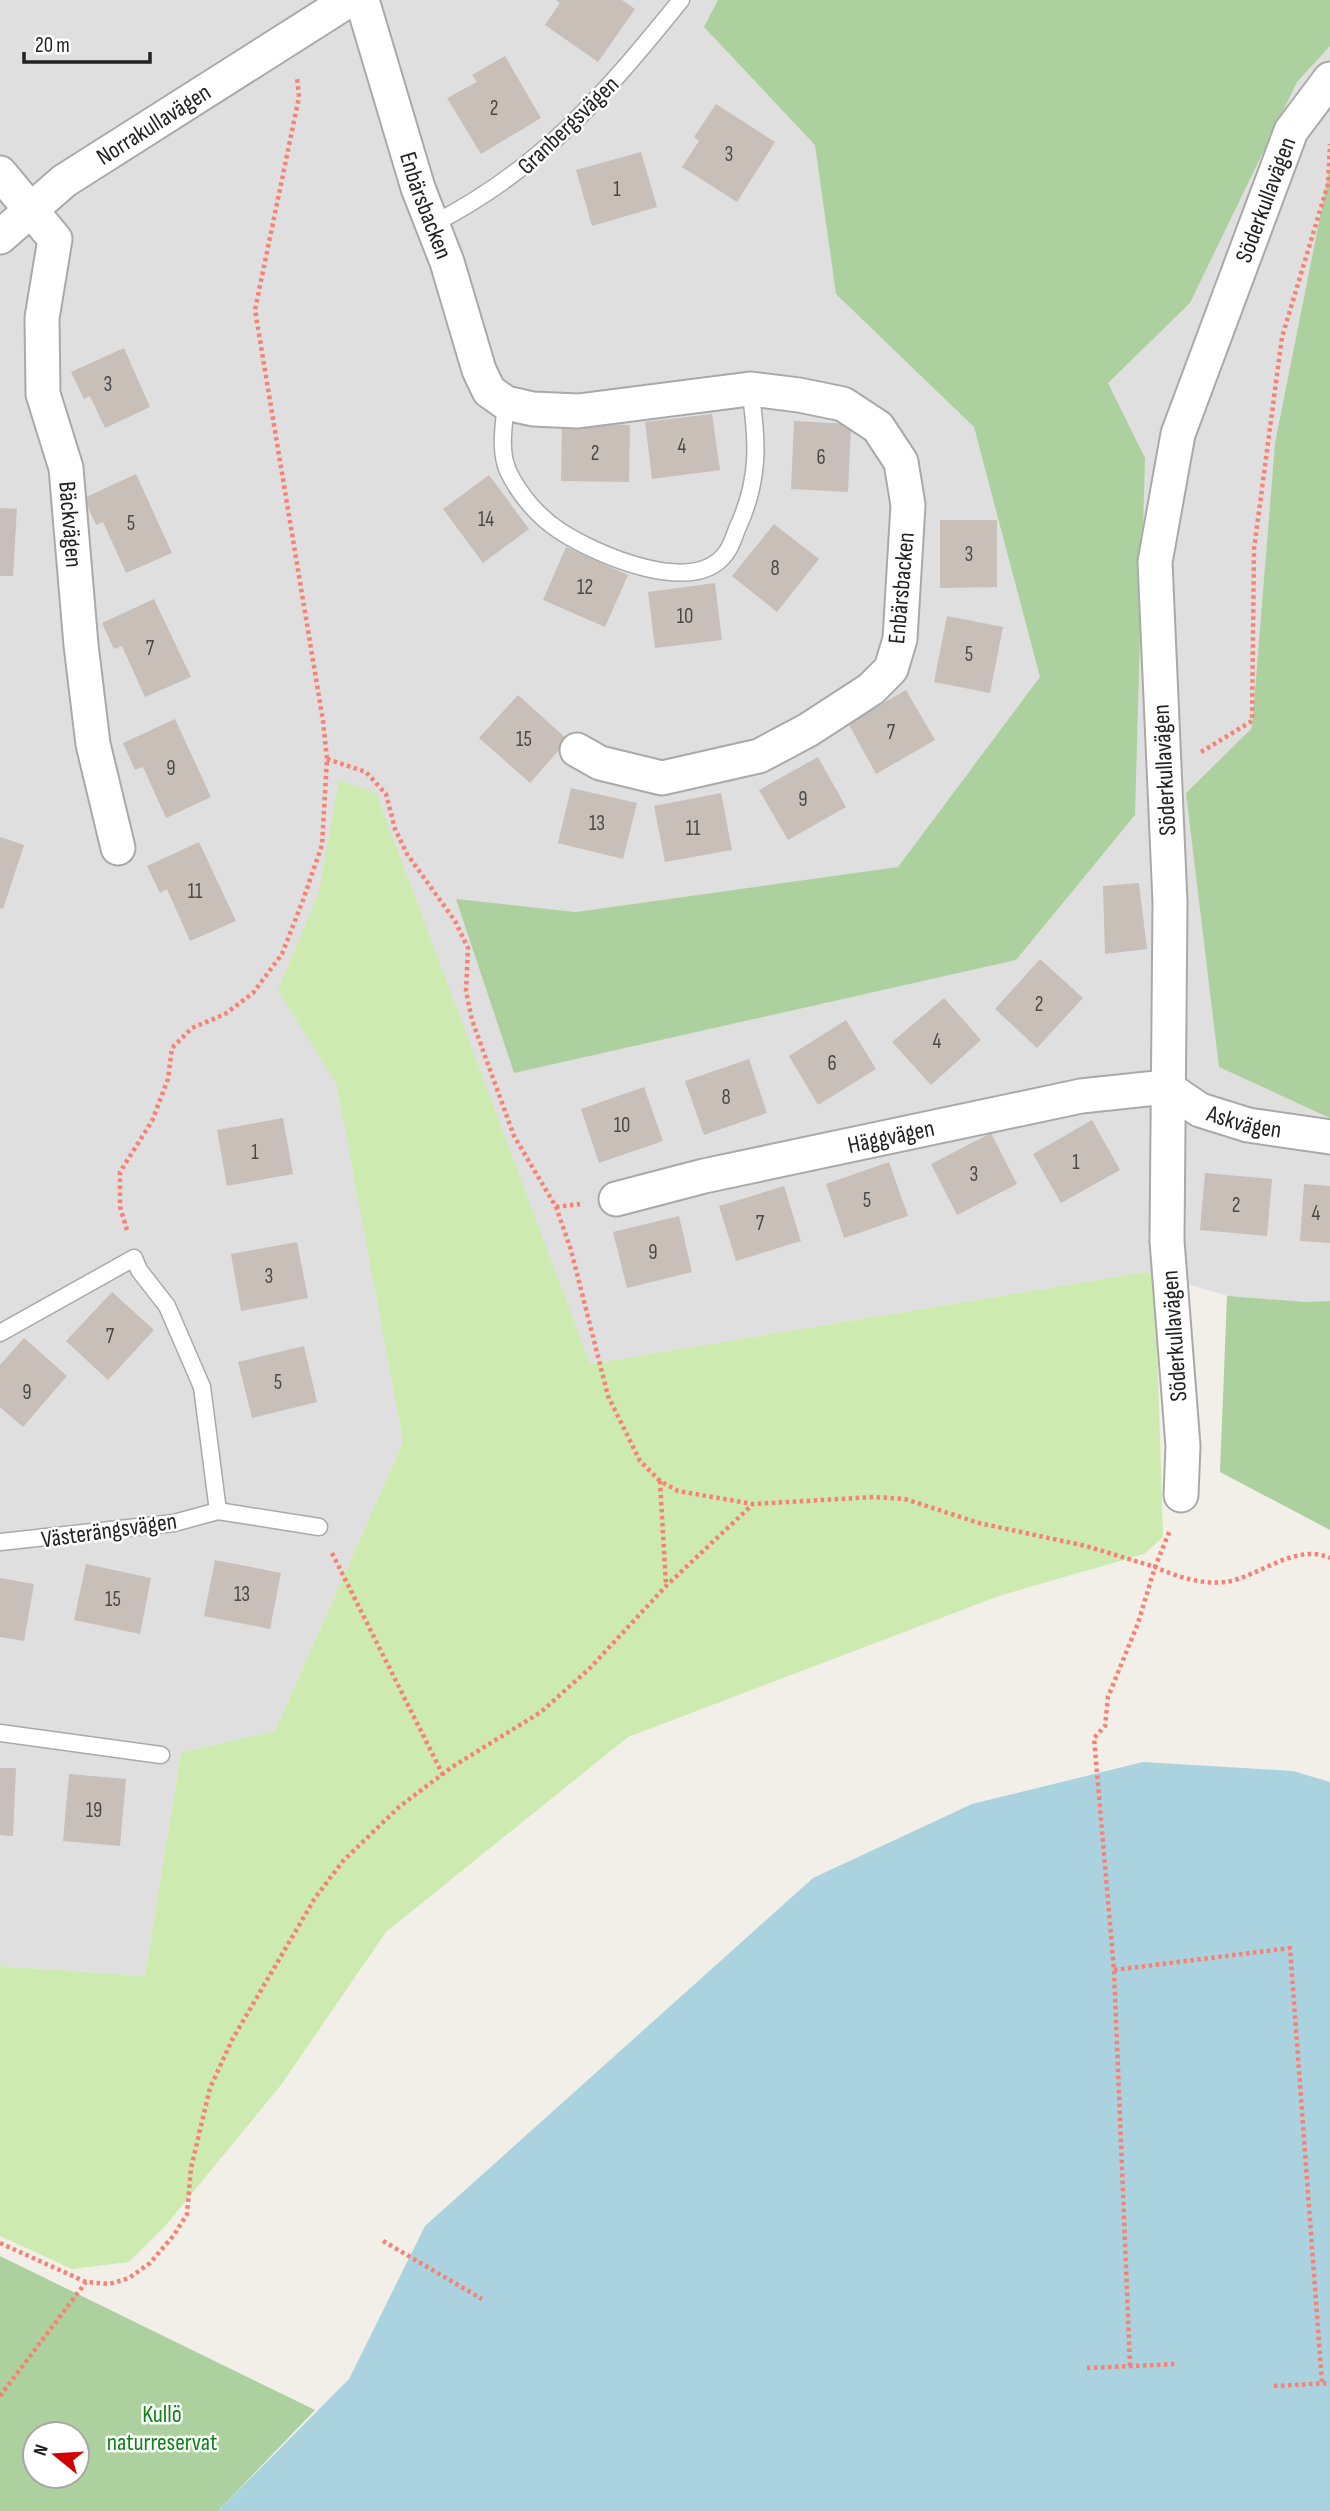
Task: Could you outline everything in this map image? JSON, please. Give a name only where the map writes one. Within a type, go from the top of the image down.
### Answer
[{"type":"street","name":"Norrakullavägen","points":[[0,237],[64,181],[349,0]]},
{"type":"street","name":"Enbärsbacken","points":[[362,0],[418,188],[447,262],[479,370],[489,391],[506,403],[533,409],[578,411],[750,390],[799,395],[843,404],[878,427],[901,462],[908,505],[900,639],[891,669],[871,689],[759,756],[662,778],[600,763],[577,750]]},
{"type":"street","name":"Söderkullavägen","points":[[1181,1495],[1182,1446],[1167,1241],[1166,1087],[1171,1022],[1170,902],[1155,562],[1178,434],[1291,131],[1330,79]]},
{"type":"street","name":"Bäckvägen","points":[[0,173],[55,239],[42,318],[43,394],[66,468],[81,645],[93,744],[118,848]]},
{"type":"street","name":"Askvägen","points":[[1166,1087],[1200,1110],[1248,1125],[1330,1137]]},
{"type":"street","name":"Häggvägen","points":[[616,1199],[704,1176],[1081,1096],[1166,1087]]},
{"type":"lane","name":"Granbergsvägen","points":[[433,224],[478,201],[523,170],[559,138],[612,85],[681,0]]},
{"type":"lane","points":[[506,403],[502,441],[507,469],[525,500],[558,530],[594,550],[645,568],[682,573],[704,570],[725,555],[742,518],[756,474],[757,433],[750,390]]},
{"type":"lane","points":[[0,1333],[134,1258],[139,1270],[167,1306],[202,1387],[218,1511]]},
{"type":"lane","name":"Västerängsvägen","points":[[0,1542],[174,1523],[218,1511],[319,1527]]},
{"type":"lane","points":[[0,1732],[161,1755]]},
{"type":"path","points":[[134,1258],[121,1207],[120,1172],[152,1121],[168,1079],[172,1048],[192,1028],[225,1014],[253,993],[282,954],[322,845],[327,759],[255,310],[299,97],[293,38]]},
{"type":"path","points":[[1164,775],[1252,721],[1254,549],[1282,337],[1328,184],[1330,142]]},
{"type":"path","points":[[327,759],[366,772],[386,794],[395,829],[407,854],[455,921],[468,948],[466,991],[472,1020],[509,1123],[556,1207],[571,1250],[608,1396],[640,1461],[660,1481],[678,1491],[752,1504],[874,1497],[905,1499],[979,1523],[1086,1546],[1155,1567],[1172,1575],[1225,1582],[1298,1556],[1330,1558]]},
{"type":"path","points":[[660,1481],[666,1586]]},
{"type":"path","points":[[1130,2366],[1114,1970],[1094,1738],[1105,1726],[1108,1697],[1138,1623],[1181,1495]]},
{"type":"path","points":[[0,2243],[86,2282],[108,2284],[129,2278],[150,2263],[174,2235],[187,2214],[191,2168],[210,2088],[232,2040],[315,1898],[352,1852],[399,1807],[443,1775],[541,1712],[590,1668],[666,1586],[752,1504]]},
{"type":"path","points":[[319,1527],[443,1775]]},
{"type":"path","points":[[1114,1970],[1290,1948],[1322,2383]]},
{"type":"path","points":[[383,2241],[482,2300]]},
{"type":"path","points":[[0,2396],[86,2282]]},
{"type":"path","points":[[1087,2368],[1177,2364]]},
{"type":"path","points":[[1274,2386],[1330,2383]]},
{"type":"shaded area","points":[[0,0],[1330,0],[1330,1301],[1259,1305],[1145,1272],[590,1364],[338,1085],[403,1442],[275,1731],[181,1752],[145,1976],[0,1966]]},
{"type":"green space","points":[[718,0],[1330,0],[1330,46],[1297,82],[1190,303],[1108,383],[1145,458],[1135,815],[1016,960],[514,1073],[456,899],[576,912],[898,867],[1040,677],[974,427],[836,294],[815,145],[704,27]]},
{"type":"green space","points":[[1330,167],[1330,1118],[1219,1067],[1186,793],[1252,728],[1275,443]]},
{"type":"green space","points":[[339,780],[376,793],[590,1364],[1145,1272],[1155,1275],[1163,1537],[1144,1554],[999,1596],[628,1737],[386,1932],[281,2085],[166,2225],[129,2262],[72,2269],[0,2236],[0,1966],[145,1976],[181,1752],[275,1731],[403,1442],[337,1085],[278,990],[319,892]]},
{"type":"green space","points":[[1227,1296],[1306,1302],[1330,1301],[1330,1530],[1220,1472]]},
{"type":"green space","name":"Kullö naturreservat","points":[[0,2256],[315,2410],[218,2511],[0,2511]]},
{"type":"water","points":[[1143,1762],[1293,1771],[1330,1782],[1330,2511],[218,2511],[349,2379],[425,2226],[813,1878],[972,1804]]},
{"type":"building","points":[[556,0],[622,0],[635,9],[598,62],[545,25],[560,3]]},
{"type":"building","points":[[505,56],[541,118],[481,154],[447,98],[477,82],[472,75]]},
{"type":"building","points":[[716,104],[775,142],[737,202],[682,167],[699,141],[694,137]]},
{"type":"building","points":[[641,152],[657,207],[592,226],[576,170]]},
{"type":"building","points":[[124,348],[150,407],[105,428],[90,396],[84,399],[71,372]]},
{"type":"building","points":[[712,414],[720,470],[652,479],[645,422]]},
{"type":"building","points":[[794,421],[851,424],[848,492],[791,489]]},
{"type":"building","points":[[562,423],[630,425],[629,482],[561,481]]},
{"type":"building","points":[[136,474],[172,553],[126,573],[103,522],[96,525],[84,498]]},
{"type":"building","points":[[489,475],[529,529],[483,563],[443,509]]},
{"type":"building","points":[[0,508],[17,509],[13,576],[0,576]]},
{"type":"building","points":[[940,520],[997,520],[997,587],[940,588]]},
{"type":"building","points":[[774,524],[819,559],[777,612],[732,576]]},
{"type":"building","points":[[566,547],[628,575],[605,627],[543,600]]},
{"type":"building","points":[[715,583],[722,640],[655,648],[648,592]]},
{"type":"building","points":[[154,599],[191,677],[145,697],[122,646],[114,649],[102,623]]},
{"type":"building","points":[[947,616],[1003,627],[990,693],[934,682]]},
{"type":"building","points":[[906,690],[935,740],[876,774],[848,723]]},
{"type":"building","points":[[518,695],[568,740],[530,783],[479,738]]},
{"type":"building","points":[[175,719],[211,797],[166,818],[143,767],[135,770],[123,743]]},
{"type":"building","points":[[818,757],[846,807],[788,840],[759,790]]},
{"type":"building","points":[[571,788],[637,803],[623,859],[558,843]]},
{"type":"building","points":[[721,793],[732,850],[665,862],[654,806]]},
{"type":"building","points":[[0,837],[24,845],[3,909],[0,908]]},
{"type":"building","points":[[199,842],[236,921],[190,941],[167,889],[160,893],[147,866]]},
{"type":"building","points":[[1139,883],[1147,949],[1105,954],[1103,886]]},
{"type":"building","points":[[1040,959],[1083,998],[1037,1048],[995,1009]]},
{"type":"building","points":[[944,998],[981,1040],[931,1085],[892,1042]]},
{"type":"building","points":[[846,1020],[876,1069],[818,1105],[789,1056]]},
{"type":"building","points":[[749,1059],[767,1113],[704,1135],[685,1081]]},
{"type":"building","points":[[644,1087],[663,1141],[599,1163],[581,1109]]},
{"type":"building","points":[[283,1118],[293,1174],[227,1186],[217,1130]]},
{"type":"building","points":[[1092,1120],[1120,1170],[1061,1203],[1033,1154]]},
{"type":"building","points":[[991,1133],[1017,1184],[957,1215],[931,1164]]},
{"type":"building","points":[[889,1162],[908,1216],[844,1238],[826,1184]]},
{"type":"building","points":[[1205,1173],[1272,1179],[1267,1236],[1200,1230]]},
{"type":"building","points":[[1304,1184],[1330,1186],[1330,1243],[1300,1241]]},
{"type":"building","points":[[784,1186],[801,1241],[736,1261],[719,1206]]},
{"type":"building","points":[[679,1216],[692,1272],[627,1288],[613,1232]]},
{"type":"building","points":[[297,1242],[308,1298],[241,1311],[231,1254]]},
{"type":"building","points":[[112,1292],[154,1330],[108,1380],[66,1341]]},
{"type":"building","points":[[24,1338],[67,1376],[23,1427],[0,1407],[0,1365]]},
{"type":"building","points":[[304,1346],[317,1402],[252,1418],[238,1362]]},
{"type":"building","points":[[215,1560],[281,1573],[270,1629],[204,1616]]},
{"type":"building","points":[[86,1564],[151,1578],[140,1634],[74,1620]]},
{"type":"building","points":[[0,1578],[34,1584],[24,1641],[0,1637]]},
{"type":"building","points":[[0,1768],[16,1768],[13,1836],[0,1835]]},
{"type":"building","points":[[69,1774],[126,1779],[120,1846],[63,1841]]}]
